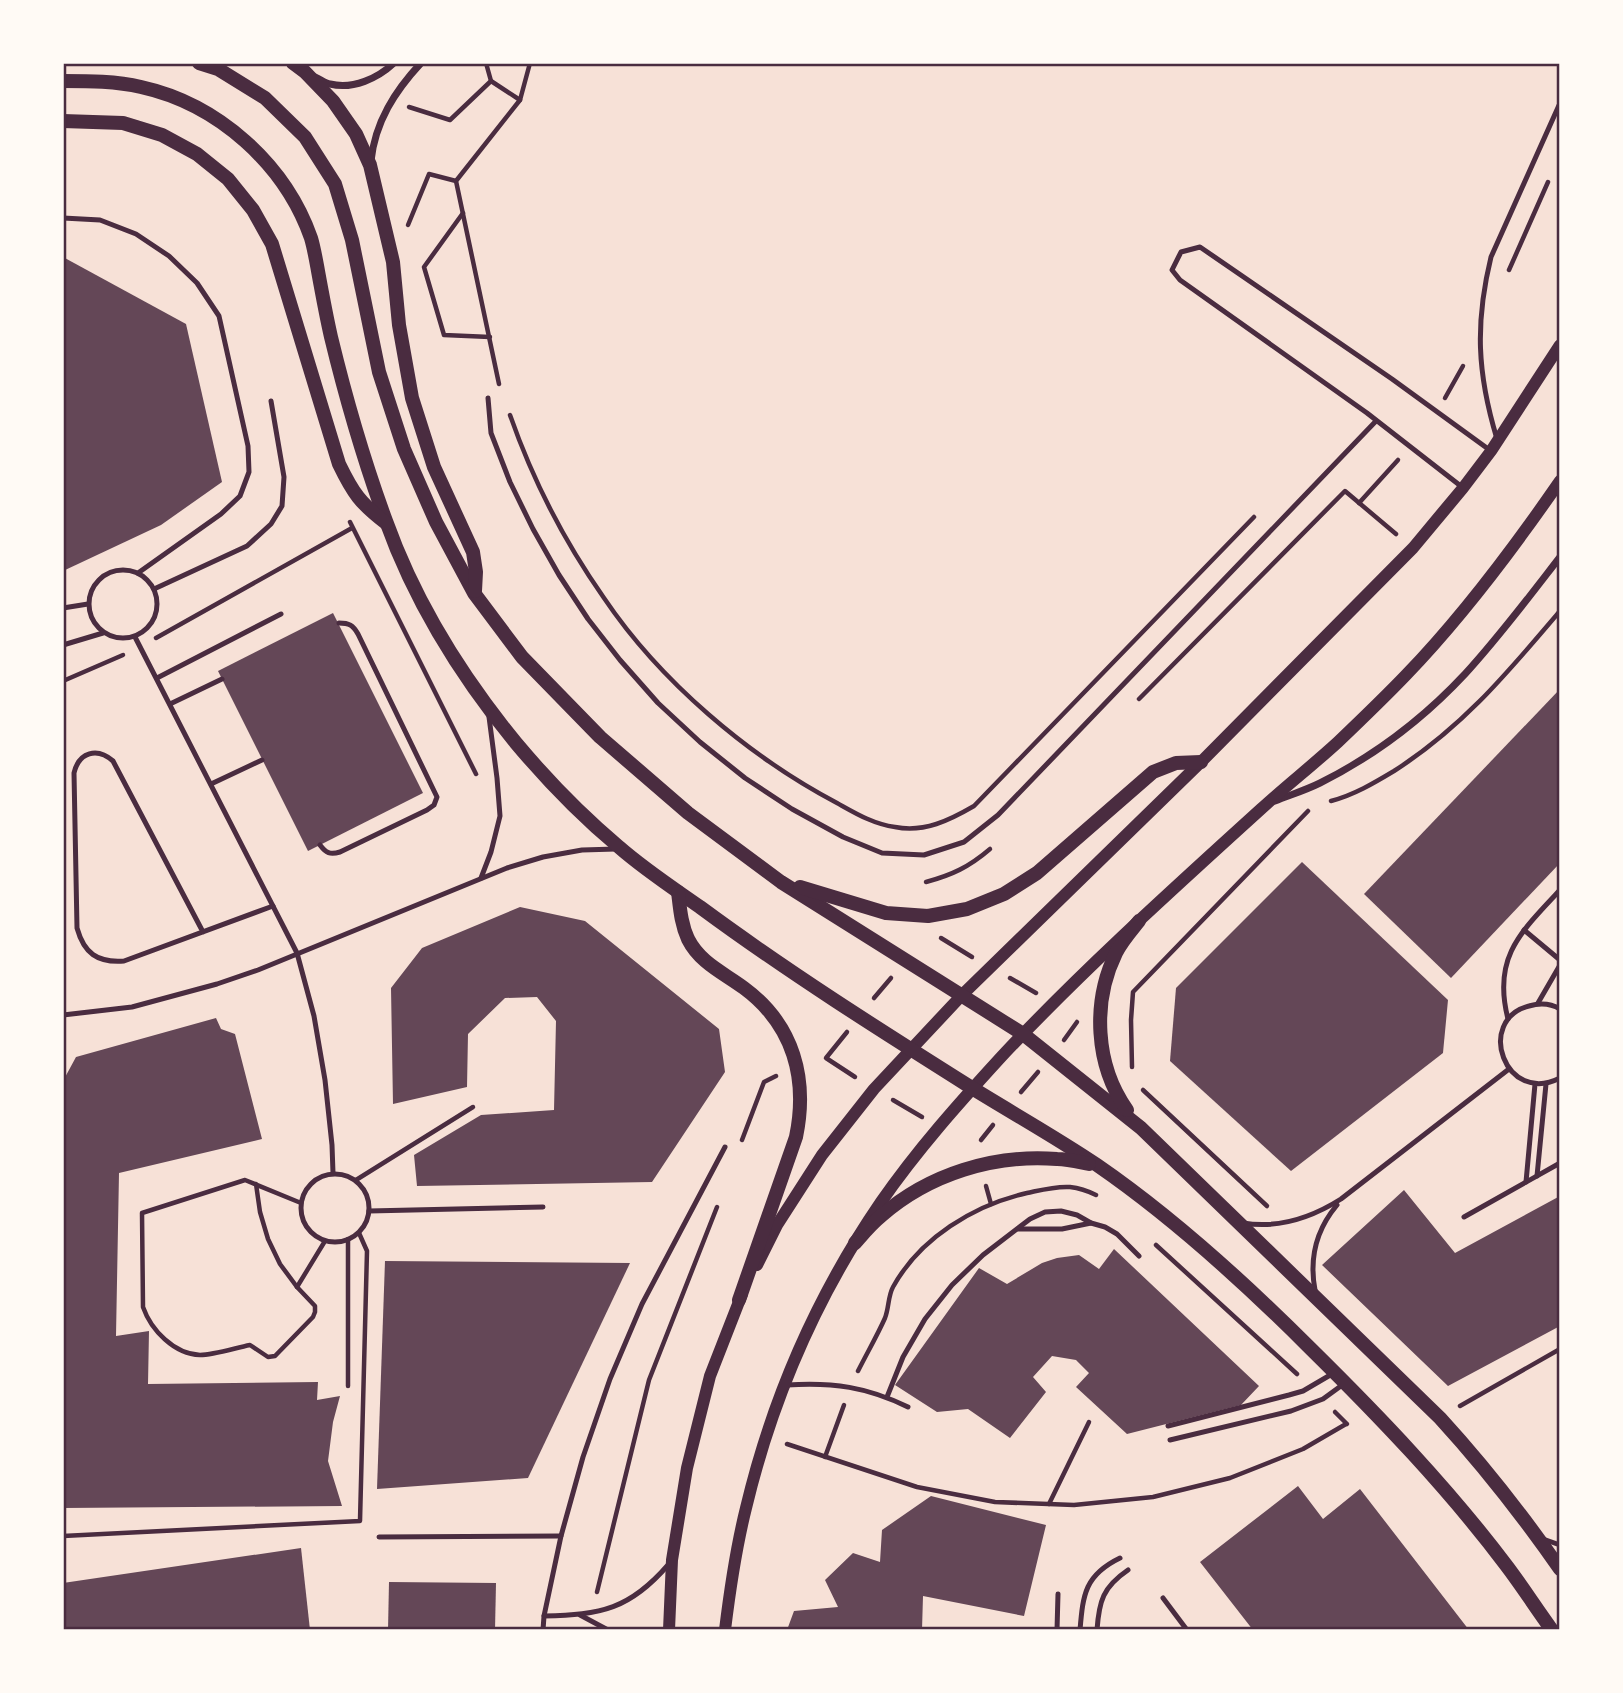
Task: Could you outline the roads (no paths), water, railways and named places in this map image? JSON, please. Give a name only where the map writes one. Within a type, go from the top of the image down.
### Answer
[{"type":"main road","points":[[199,63],[218,69],[265,98],[305,137],[335,184],[352,240],[379,372],[404,449],[436,522],[474,593],[522,657],[600,737],[688,813],[782,881],[1023,1034],[1141,1128],[1440,1418],[1474,1455],[1560,1569]]},
{"type":"main road","points":[[299,67],[333,100],[356,134],[370,165],[393,262],[399,325],[412,398],[434,467],[473,552],[476,572],[474,593]]},
{"type":"main road","points":[[63,81],[94,81],[141,87],[186,102],[228,126],[263,158],[292,196],[312,240],[334,347],[356,430],[386,523],[406,571],[456,663],[517,744],[550,780],[621,849],[767,956],[1098,1166],[1161,1213],[1279,1317],[1372,1410],[1428,1470],[1505,1563],[1552,1630]]},
{"type":"main road","points":[[63,121],[123,123],[162,135],[197,154],[228,179],[253,210],[272,244],[339,464],[350,487],[365,507],[386,523]]},
{"type":"main road","points":[[782,881],[886,913],[928,916],[967,909],[1004,894],[1037,873],[1153,772],[1176,763],[1200,762]]},
{"type":"main road","points":[[678,892],[680,916],[688,939],[703,959],[745,988],[763,1004],[778,1023],[797,1066],[801,1090],[796,1137],[739,1300]]},
{"type":"main road","points":[[1139,921],[1117,951],[1104,986],[1100,1020],[1104,1061],[1118,1097],[1141,1128]]},
{"type":"main road","points":[[855,1243],[881,1216],[911,1194],[944,1176],[979,1164],[1019,1158],[1059,1159],[1098,1166]]},
{"type":"street","points":[[299,67],[331,84],[351,85],[370,79],[394,63]]},
{"type":"street","points":[[370,165],[373,142],[380,121],[421,63]]},
{"type":"street","points":[[669,1630],[672,1560],[687,1468],[710,1376],[739,1300],[777,1226],[822,1155],[874,1089],[962,995],[1413,548],[1494,446],[1560,345]]},
{"type":"street","points":[[726,1630],[732,1579],[746,1507],[784,1385],[816,1313],[855,1243],[909,1164],[939,1126],[1053,1003],[1265,805],[1338,741],[1408,673],[1480,590],[1560,481]]},
{"type":"street","points":[[1265,805],[1319,784],[1372,753],[1421,717],[1465,675],[1560,557]]},
{"type":"lane","points":[[1494,446],[1481,373],[1479,338],[1484,284],[1491,257],[1560,103]]},
{"type":"lane","points":[[63,218],[100,220],[136,234],[169,256],[197,283],[219,316],[248,446],[250,472],[240,496],[221,514],[138,573]]},
{"type":"lane","points":[[1463,488],[1376,421],[1180,280],[1172,270],[1181,253],[1200,247],[1494,446]]},
{"type":"lane","points":[[488,398],[491,433],[510,482],[533,529],[587,619],[658,703],[700,742],[745,778],[792,810],[843,837],[882,853],[924,855],[964,842],[998,815],[1376,421]]},
{"type":"lane","points":[[154,589],[247,546],[271,524],[282,506],[284,477],[271,401]]},
{"type":"lane","points":[[125,569],[138,573],[147,579],[154,589],[158,600],[153,622],[135,636],[113,638],[95,625],[89,614],[91,590],[99,579],[111,571],[125,569]]},
{"type":"lane","points":[[63,608],[88,604]]},
{"type":"lane","points":[[157,678],[281,614]]},
{"type":"lane","points":[[320,845],[324,851],[332,854],[340,852],[427,810],[434,805],[437,797],[358,634],[354,627],[347,623],[339,624]]},
{"type":"lane","points":[[63,645],[103,633]]},
{"type":"lane","points":[[135,636],[297,953],[314,1016],[325,1080],[333,1173]]},
{"type":"lane","points":[[170,704],[222,679]]},
{"type":"lane","points":[[481,878],[500,816],[487,705]]},
{"type":"lane","points":[[203,932],[113,761],[98,753],[82,758],[74,773],[77,928],[80,940],[98,959],[124,961],[203,932],[273,906]]},
{"type":"lane","points":[[211,784],[262,760]]},
{"type":"lane","points":[[63,1015],[132,1007],[175,997],[258,970],[481,878],[544,857],[582,850],[621,849]]},
{"type":"lane","points":[[1508,1019],[1503,1001],[1506,963],[1524,930],[1560,890]]},
{"type":"lane","points":[[1524,930],[1560,962],[1538,1003]]},
{"type":"lane","points":[[1558,1005],[1538,1003],[1521,1008],[1508,1019],[1501,1035],[1501,1054],[1509,1069],[1520,1079],[1546,1084],[1560,1078]]},
{"type":"lane","points":[[1237,1222],[1286,1223],[1324,1210],[1509,1069]]},
{"type":"lane","points":[[1526,1182],[1535,1084]]},
{"type":"lane","points":[[1537,1176],[1546,1084]]},
{"type":"lane","points":[[543,1630],[561,1536],[587,1444],[610,1380],[636,1316],[725,1147]]},
{"type":"lane","points":[[1464,1217],[1560,1163]]},
{"type":"lane","points":[[333,1173],[356,1180],[369,1200],[366,1223],[359,1233],[337,1242],[325,1241],[314,1235],[301,1216],[300,1203],[312,1182],[321,1175],[333,1173]]},
{"type":"lane","points":[[1316,1298],[1313,1256],[1318,1236],[1327,1216],[1341,1199]]},
{"type":"lane","points":[[369,1212],[543,1207]]},
{"type":"lane","points":[[887,1397],[903,1357],[925,1320],[951,1285],[983,1255],[1030,1219],[1045,1212],[1061,1211],[1077,1215],[1117,1234],[1139,1256]]},
{"type":"lane","points":[[1018,1229],[1062,1229],[1091,1223]]},
{"type":"lane","points":[[1168,1426],[1289,1395],[1340,1378]]},
{"type":"lane","points":[[1170,1440],[1292,1411],[1323,1399],[1340,1378]]},
{"type":"lane","points":[[784,1385],[837,1384],[863,1389],[908,1407]]},
{"type":"lane","points":[[379,1537],[561,1536]]},
{"type":"lane","points":[[1538,1537],[1560,1545]]},
{"type":"lane","points":[[1080,1630],[1086,1587],[1096,1574],[1120,1558]]},
{"type":"lane","points":[[544,1616],[580,1615],[608,1609],[633,1598],[654,1581],[672,1560]]},
{"type":"lane","points":[[1097,1630],[1098,1610],[1108,1586],[1128,1570]]},
{"type":"lane","points":[[1057,1630],[1058,1594]]},
{"type":"lane","points":[[1163,1598],[1187,1630]]},
{"type":"lane","points":[[580,1615],[608,1630]]}]
